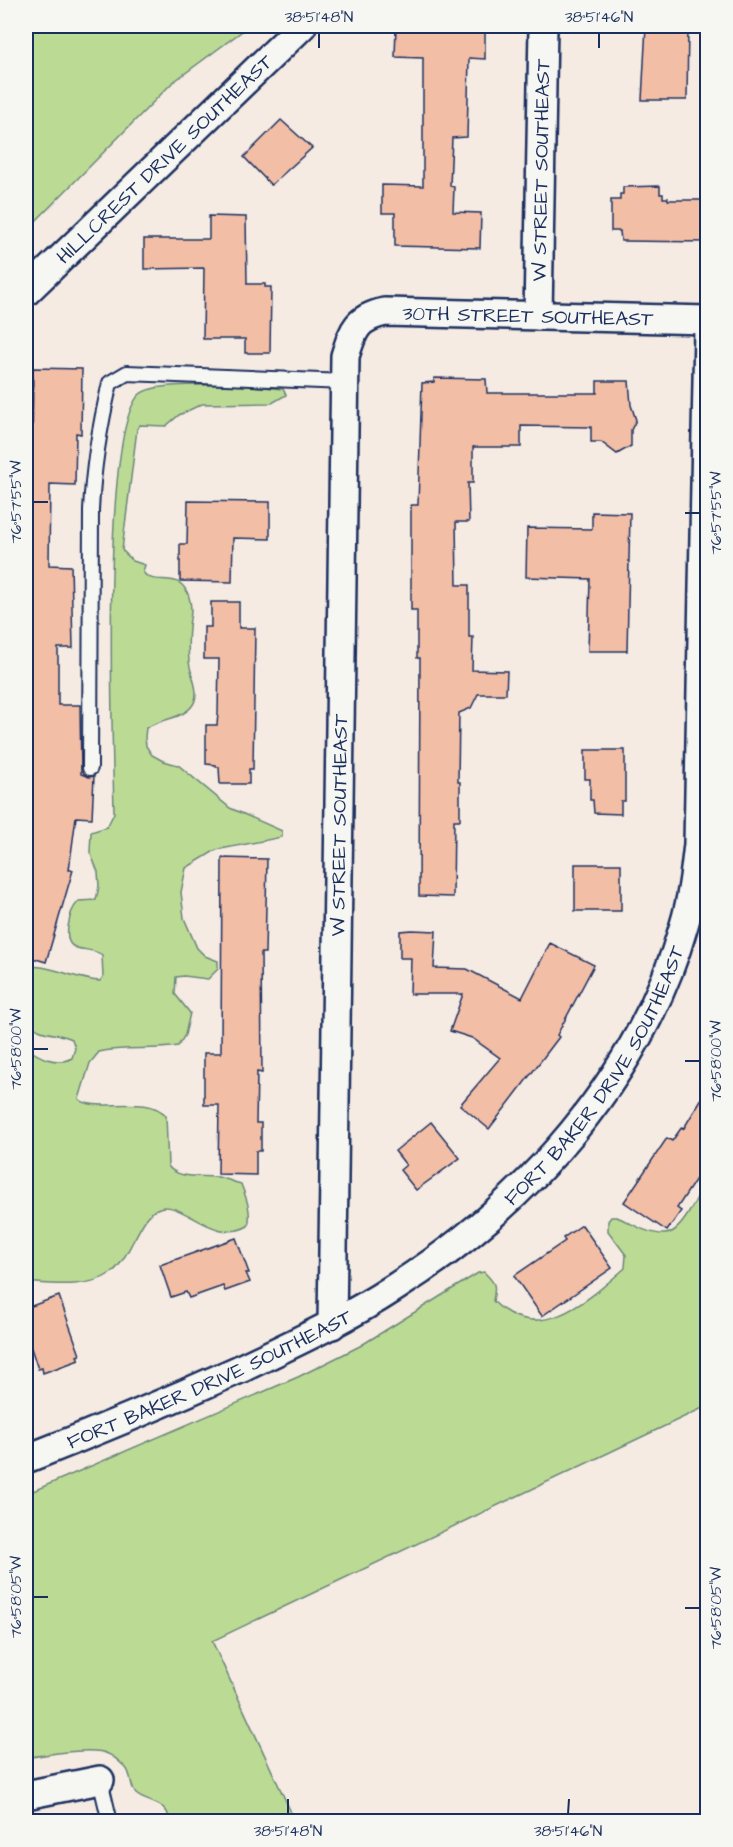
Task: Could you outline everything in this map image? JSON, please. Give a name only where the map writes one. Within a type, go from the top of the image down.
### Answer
[{"type":"street","name":"HILLCREST DRIVE SOUTHEAST","points":[[26,292],[302,26]]},
{"type":"street","name":"W STREET SOUTHEAST","points":[[538,316],[543,26]]},
{"type":"street","name":"30TH STREET SOUTHEAST","points":[[354,329],[372,315],[385,312],[708,320]]},
{"type":"street","name":"W STREET SOUTHEAST","points":[[332,1324],[345,356],[354,329]]},
{"type":"street","name":"FORT BAKER DRIVE SOUTHEAST","points":[[26,1459],[187,1393],[332,1324],[423,1269],[470,1232],[534,1174],[591,1109],[620,1068],[652,1010],[672,964],[691,898],[698,844],[708,330]]},
{"type":"street","points":[[26,1795],[100,1780]]},
{"type":"lane","points":[[90,768],[91,510],[93,474],[100,425],[110,383],[127,373],[345,382]]},
{"type":"lane","points":[[100,1780],[110,1821]]},
{"type":"green space","points":[[26,26],[249,26],[172,83],[26,231]]},
{"type":"green space","points":[[189,385],[243,385],[283,389],[286,395],[272,403],[202,404],[179,415],[166,426],[140,425],[137,429],[122,550],[133,561],[145,565],[143,572],[147,576],[177,581],[181,584],[187,592],[190,603],[188,653],[196,690],[195,701],[183,714],[146,728],[146,746],[152,755],[178,765],[230,808],[282,831],[282,837],[216,850],[186,868],[181,892],[184,918],[197,948],[205,956],[218,961],[218,969],[208,979],[176,977],[175,994],[190,1013],[185,1035],[178,1046],[99,1052],[90,1063],[79,1099],[96,1105],[135,1104],[158,1109],[166,1116],[168,1166],[184,1175],[218,1177],[241,1184],[249,1210],[248,1226],[235,1231],[222,1230],[176,1209],[166,1207],[157,1209],[141,1226],[122,1262],[111,1273],[102,1278],[81,1283],[26,1282],[26,1047],[54,1061],[72,1058],[75,1048],[72,1039],[38,1030],[30,1022],[26,968],[41,967],[91,980],[100,981],[103,977],[102,955],[74,947],[68,937],[68,927],[70,916],[79,901],[96,900],[99,886],[98,872],[90,852],[91,832],[107,827],[114,813],[111,661],[114,525],[119,465],[127,419],[140,394],[148,390]]},
{"type":"green space","points":[[707,1176],[707,1406],[212,1641],[295,1821],[169,1821],[168,1815],[161,1806],[136,1794],[126,1768],[110,1755],[80,1751],[26,1758],[26,1494],[298,1377],[360,1346],[478,1273],[484,1272],[491,1279],[495,1288],[493,1301],[510,1314],[528,1320],[545,1319],[562,1314],[579,1305],[625,1268],[626,1255],[608,1231],[608,1221],[611,1217],[617,1217],[653,1233],[672,1232],[690,1211]]},
{"type":"building","points":[[396,26],[485,27],[485,59],[469,58],[467,137],[452,138],[450,186],[454,187],[453,212],[481,213],[480,248],[395,246],[395,213],[382,213],[382,185],[423,186],[423,58],[395,57]]},
{"type":"building","points":[[646,26],[688,26],[687,100],[642,100]]},
{"type":"building","points":[[281,120],[312,148],[271,185],[244,157]]},
{"type":"building","points":[[660,186],[660,194],[668,200],[708,200],[708,242],[621,241],[620,231],[611,231],[611,200],[620,200],[623,187]]},
{"type":"building","points":[[209,216],[246,217],[247,284],[265,284],[265,287],[271,287],[270,353],[245,353],[245,339],[203,339],[204,268],[144,269],[144,239],[209,239]]},
{"type":"building","points":[[33,368],[82,369],[81,434],[76,433],[75,485],[50,484],[49,565],[71,566],[73,648],[58,648],[58,705],[80,705],[81,774],[94,776],[92,818],[76,817],[69,870],[73,870],[46,962],[26,956],[26,828],[30,794],[26,794],[26,461],[32,461]]},
{"type":"building","points":[[434,378],[486,379],[487,393],[597,393],[597,381],[629,381],[631,405],[636,420],[631,430],[631,446],[617,454],[601,442],[591,442],[591,427],[521,426],[521,447],[473,447],[473,483],[468,483],[469,522],[456,522],[457,585],[469,585],[469,637],[473,637],[472,670],[507,671],[506,694],[478,694],[471,708],[459,713],[460,820],[454,820],[453,897],[419,896],[420,658],[417,658],[417,610],[411,610],[411,505],[418,505],[422,383],[434,382]]},
{"type":"building","points":[[188,501],[270,502],[270,539],[233,538],[232,582],[180,581],[180,544],[187,544]]},
{"type":"building","points":[[592,512],[630,513],[627,651],[588,651],[590,579],[526,577],[527,528],[592,529]]},
{"type":"building","points":[[211,602],[239,602],[239,628],[255,628],[253,769],[249,769],[249,784],[220,784],[219,767],[206,764],[206,725],[217,725],[218,713],[219,659],[204,659],[204,627],[211,627]]},
{"type":"building","points":[[585,750],[625,750],[625,801],[621,801],[621,814],[594,813],[593,800],[590,800],[590,779],[585,779]]},
{"type":"building","points":[[222,858],[267,859],[265,953],[261,953],[262,1073],[257,1072],[256,1123],[261,1123],[261,1151],[256,1151],[256,1175],[218,1174],[219,1105],[204,1105],[204,1053],[221,1053]]},
{"type":"building","points":[[575,864],[621,864],[621,911],[575,911]]},
{"type":"building","points":[[400,931],[436,931],[434,968],[467,969],[522,998],[550,943],[594,965],[557,1035],[559,1037],[489,1129],[460,1105],[500,1058],[472,1038],[450,1031],[463,994],[410,994],[411,958],[400,958]]},
{"type":"building","points":[[708,1088],[707,1162],[677,1208],[681,1211],[667,1231],[624,1202],[667,1138],[672,1141],[682,1127],[684,1128]]},
{"type":"building","points":[[431,1122],[460,1158],[416,1190],[400,1170],[406,1165],[395,1151]]},
{"type":"building","points":[[582,1225],[612,1268],[542,1316],[514,1276],[565,1241],[563,1238]]},
{"type":"building","points":[[236,1238],[250,1282],[225,1291],[223,1286],[189,1298],[186,1292],[171,1297],[160,1265]]},
{"type":"building","points":[[59,1296],[80,1355],[77,1356],[79,1360],[43,1373],[42,1368],[38,1369],[26,1333],[26,1308]]}]
